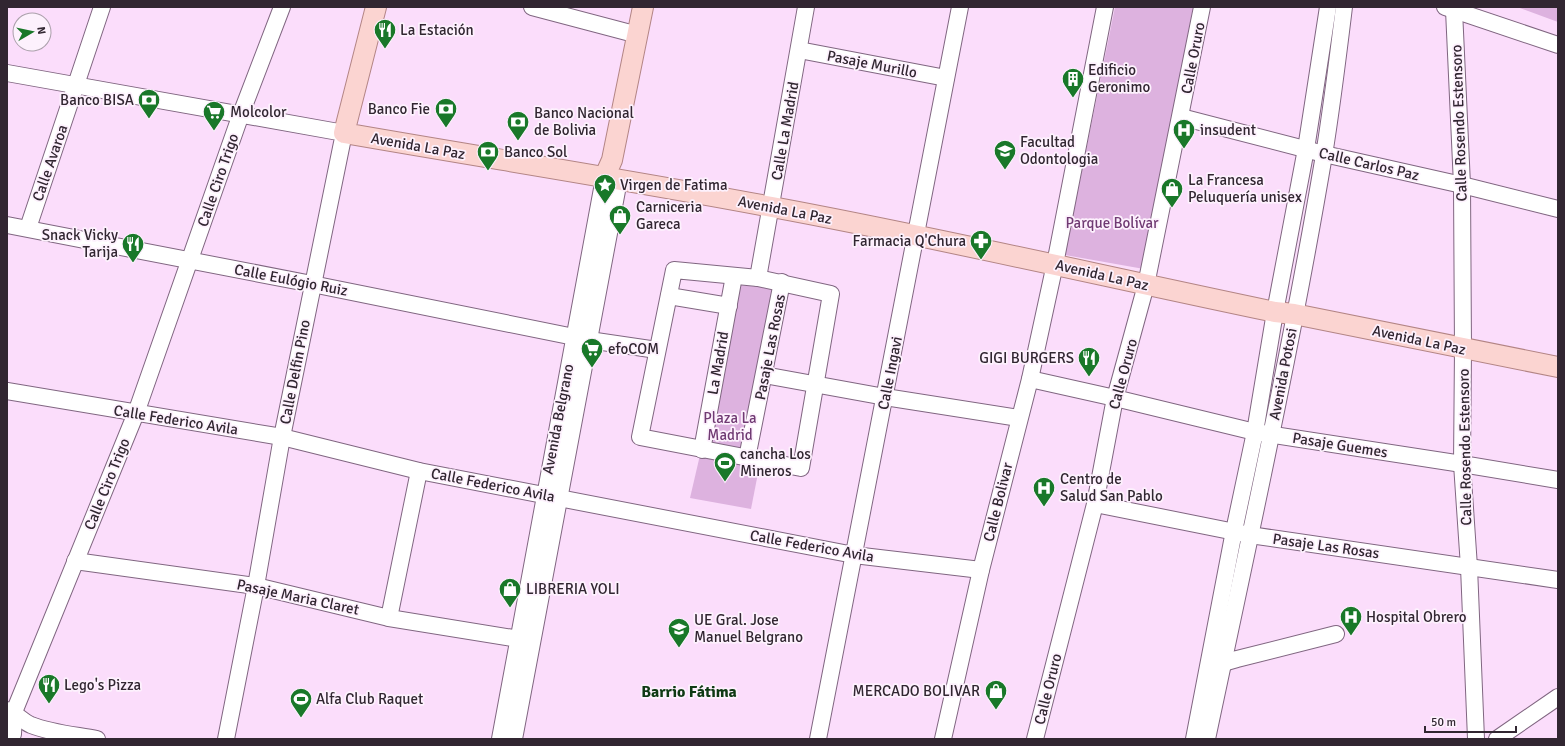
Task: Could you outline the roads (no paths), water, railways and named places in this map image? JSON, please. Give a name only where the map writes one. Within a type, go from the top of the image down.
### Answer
[{"type":"main road","name":"Calle Delfin Pino","points":[[344,134],[376,7]]},
{"type":"main road","name":"Avenida Belgrano","points":[[612,179],[612,160],[643,7]]},
{"type":"main road","name":"Avenida La Paz","points":[[344,134],[772,207],[915,235],[1055,264],[1146,285],[1463,350],[1558,367]]},
{"type":"street","name":"Calle Avaroa","points":[[28,228],[102,7]]},
{"type":"street","name":"Calle Ciro Trigo","points":[[11,739],[13,734],[11,711],[136,414],[241,114],[282,7]]},
{"type":"street","points":[[532,7],[638,35]]},
{"type":"street","name":"Calle La Madrid","points":[[758,278],[772,207],[806,7]]},
{"type":"street","name":"Calle Ingavi","points":[[818,739],[960,7]]},
{"type":"street","name":"Calle Bolivar","points":[[943,739],[981,570],[1030,379],[1055,264],[1105,7]]},
{"type":"street","name":"Calle Oruro","points":[[1035,739],[1094,504],[1115,398],[1146,285],[1202,7]]},
{"type":"street","name":"Avenida Potosi","points":[[1194,739],[1250,535],[1271,435],[1306,149],[1328,7]]},
{"type":"street","name":"Avenida Potosi","points":[[1207,739],[1234,532],[1255,432],[1324,154],[1344,7]]},
{"type":"street","points":[[1449,9],[1558,46]]},
{"type":"street","name":"Calle Rosendo Estensoro","points":[[1449,9],[1462,185],[1462,464],[1469,567],[1476,739]]},
{"type":"street","name":"Pasaje Murillo","points":[[798,50],[946,78]]},
{"type":"street","name":"Avenida La Paz","points":[[7,73],[241,114],[344,134]]},
{"type":"street","name":"Calle Carlos Paz","points":[[1181,117],[1324,154],[1462,185],[1558,209]]},
{"type":"street","name":"Calle Delfin Pino","points":[[226,739],[256,586],[282,437],[312,284],[344,134]]},
{"type":"street","name":"Avenida Belgrano","points":[[514,739],[552,496],[612,179]]},
{"type":"street","name":"Calle Eulógio Ruiz","points":[[7,225],[581,338],[657,350]]},
{"type":"street","name":"Pasaje Las Rosas","points":[[674,270],[734,276],[782,282],[831,294],[801,468],[640,437],[674,270]]},
{"type":"street","name":"La Madrid","points":[[702,450],[734,276]]},
{"type":"street","name":"Pasaje Las Rosas","points":[[746,458],[782,282]]},
{"type":"street","points":[[669,296],[728,306]]},
{"type":"street","points":[[764,375],[885,397],[1019,418]]},
{"type":"street","name":"Pasaje Guemes","points":[[1030,379],[1255,432],[1558,480]]},
{"type":"street","name":"Calle Federico Avila","points":[[7,391],[136,414],[282,437],[419,471],[854,555],[981,570]]},
{"type":"street","points":[[389,618],[419,471]]},
{"type":"street","name":"Avenida Belgrano","points":[[500,739],[519,639],[552,496]]},
{"type":"street","name":"Pasaje Las Rosas","points":[[1094,504],[1250,535],[1558,580]]},
{"type":"street","name":"Pasaje Maria Claret","points":[[75,562],[256,586],[389,618],[519,639]]},
{"type":"street","points":[[1216,662],[1336,634]]},
{"type":"street","points":[[1497,739],[1558,697]]},
{"type":"street","points":[[11,711],[29,724],[48,730],[97,739]]},
{"type":"place","name":"La Estación","points":[[385,50]]},
{"type":"place","name":"Edificio Geronimo","points":[[1073,98]]},
{"type":"place","name":"Banco BISA","points":[[149,120]]},
{"type":"place","name":"Banco Fie","points":[[446,128]]},
{"type":"place","name":"Molcolor","points":[[214,132]]},
{"type":"place","name":"Banco Nacional de Bolivia","points":[[518,142]]},
{"type":"place","name":"insudent","points":[[1184,150]]},
{"type":"place","name":"Facultad Odontologia","points":[[1005,170]]},
{"type":"place","name":"Banco Sol","points":[[488,172]]},
{"type":"place","name":"Virgen de Fatima","points":[[605,204]]},
{"type":"place","name":"La Francesa Peluquería unisex","points":[[1172,208]]},
{"type":"place","name":"Carniceria Gareca","points":[[620,236]]},
{"type":"place","name":"Farmacia Q'Chura","points":[[981,260]]},
{"type":"place","name":"Snack Vicky Tarija","points":[[133,264]]},
{"type":"place","name":"efoCOM","points":[[592,368]]},
{"type":"place","name":"GIGI BURGERS","points":[[1089,378]]},
{"type":"place","name":"cancha Los Mineros","points":[[725,482]]},
{"type":"place","name":"Centro de Salud San Pablo","points":[[1044,508]]},
{"type":"place","name":"LIBRERIA YOLI","points":[[510,608]]},
{"type":"place","name":"Hospital Obrero","points":[[1351,636]]},
{"type":"place","name":"UE Gral. Jose Manuel Belgrano","points":[[679,648]]},
{"type":"place","name":"Lego's Pizza","points":[[49,704]]},
{"type":"place","name":"MERCADO BOLIVAR","points":[[996,710]]},
{"type":"place","name":"Alfa Club Raquet","points":[[301,718]]},
{"type":"district","name":"Barrio Fátima","points":[[689,692]]},
{"type":"park label","name":"Parque Bolívar","points":[[1112,223]]},
{"type":"park label","name":"Plaza La Madrid","points":[[730,426]]}]
